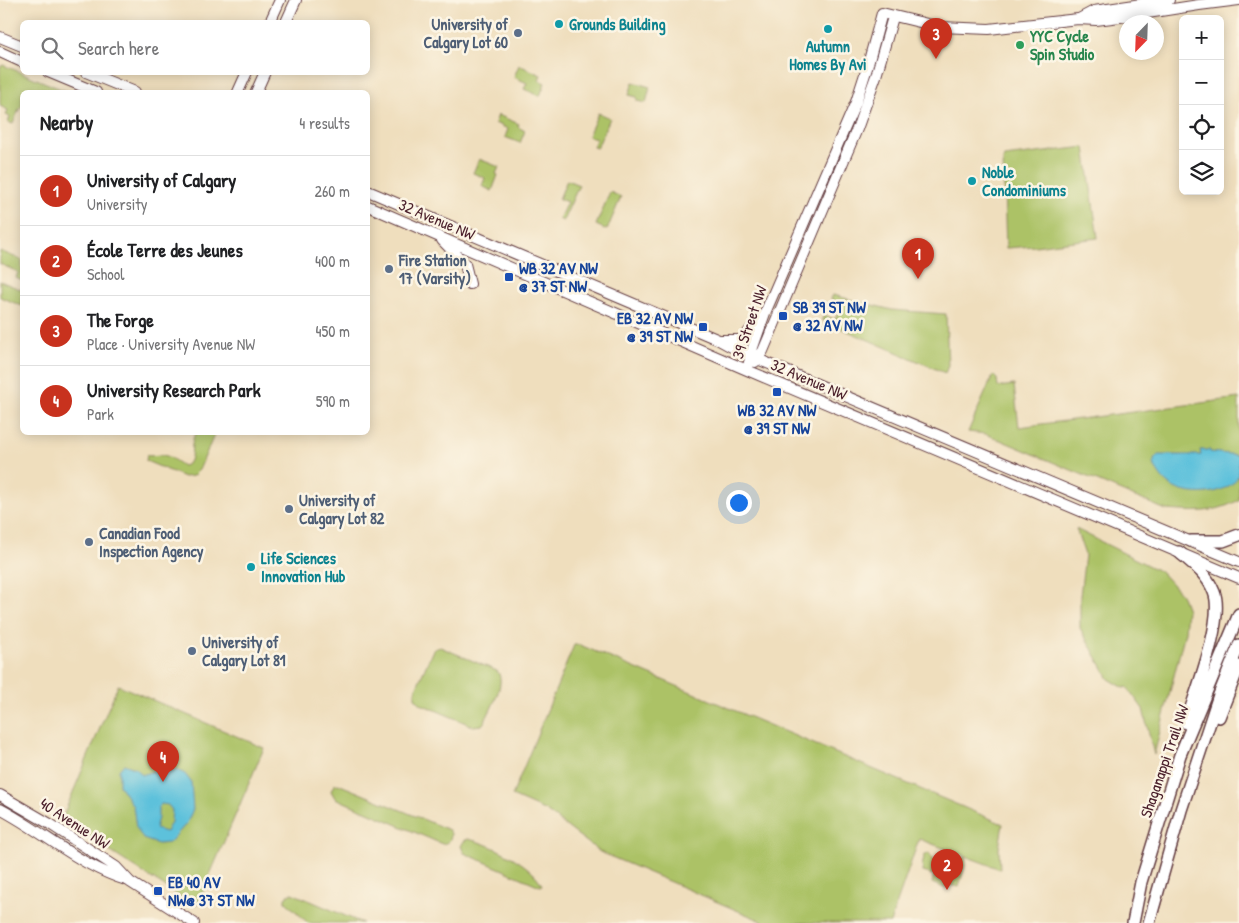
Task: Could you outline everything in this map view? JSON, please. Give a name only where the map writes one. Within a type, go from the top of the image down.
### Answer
[{"type":"main road","points":[[271,20],[280,0]]},
{"type":"main road","points":[[287,20],[296,0]]},
{"type":"main road","points":[[1129,15],[1138,6],[1169,0]]},
{"type":"main road","points":[[1078,19],[1094,11],[1126,3],[1138,6],[1198,5],[1239,0]]},
{"type":"main road","name":"39 Street NW","points":[[748,370],[782,307],[859,124],[876,76],[893,17],[882,14],[856,102],[766,313],[754,357]]},
{"type":"main road","points":[[893,17],[940,27],[989,30],[1078,19],[1096,20],[1119,17]]},
{"type":"main road","points":[[0,37],[20,45]]},
{"type":"main road","points":[[0,52],[20,61]]},
{"type":"main road","points":[[55,75],[91,90]]},
{"type":"main road","points":[[93,75],[130,90]]},
{"type":"main road","points":[[239,90],[246,75]]},
{"type":"main road","points":[[257,90],[264,75]]},
{"type":"main road","name":"32 Avenue NW","points":[[370,192],[1239,562]]},
{"type":"main road","name":"32 Avenue NW","points":[[370,207],[748,370],[1239,578]]},
{"type":"main road","points":[[438,235],[465,264],[470,284]]},
{"type":"main road","points":[[719,340],[742,340],[766,313]]},
{"type":"main road","points":[[1191,541],[1223,541],[1239,535]]},
{"type":"main road","points":[[1178,552],[1204,573],[1215,592],[1217,602],[1216,622],[1212,640],[1179,746],[1180,755]]},
{"type":"main road","name":"Shaganappi Trail NW","points":[[1133,923],[1142,882],[1180,755],[1239,614]]},
{"type":"main road","name":"Shaganappi Trail NW","points":[[1149,923],[1172,841],[1219,695],[1239,645]]},
{"type":"main road","points":[[1206,737],[1215,728],[1239,666]]},
{"type":"main road","name":"40 Avenue NW","points":[[0,795],[50,824],[116,867],[130,882]]},
{"type":"main road","name":"40 Avenue NW","points":[[0,809],[92,866],[109,875],[130,882],[194,923]]},
{"type":"green space","points":[[3,65],[20,72],[20,75],[27,75],[63,90],[20,90],[20,107],[13,124],[8,122],[10,117],[6,115],[8,110],[0,106],[0,67]]},
{"type":"green space","points":[[519,65],[541,75],[539,80],[545,83],[540,96],[524,89],[527,83],[514,77]]},
{"type":"green space","points":[[633,82],[650,87],[646,103],[637,101],[637,97],[629,95]]},
{"type":"green space","points":[[598,113],[610,118],[597,148],[593,147],[596,139],[588,136]]},
{"type":"green space","points":[[498,115],[519,124],[518,127],[525,131],[520,143],[505,137],[508,129],[495,123]]},
{"type":"green space","points":[[1085,147],[1098,238],[1006,248],[1004,157]]},
{"type":"green space","points":[[479,159],[499,167],[492,191],[482,186],[485,178],[473,173]]},
{"type":"green space","points":[[567,180],[579,185],[563,221],[559,219],[567,202],[559,199]]},
{"type":"green space","points":[[610,192],[621,197],[607,230],[596,225]]},
{"type":"green space","points":[[0,251],[20,259],[20,280],[16,278],[18,272],[0,264]]},
{"type":"green space","points":[[0,281],[20,289],[20,305],[0,297]]},
{"type":"green space","points":[[833,295],[892,310],[946,314],[948,366],[945,373],[822,320],[824,315],[835,320],[841,304],[831,299]]},
{"type":"green space","points":[[993,375],[997,379],[998,387],[1014,385],[1019,427],[1239,398],[1239,500],[1230,505],[1212,510],[1166,510],[986,434],[968,432]]},
{"type":"green space","points":[[214,435],[199,470],[193,476],[184,477],[146,461],[147,454],[149,456],[167,456],[183,466],[188,464],[194,436]]},
{"type":"green space","points":[[1076,529],[1161,572],[1181,594],[1187,610],[1185,632],[1154,755],[1143,709],[1127,687],[1124,688],[1109,679],[1080,628],[1080,596],[1085,555]]},
{"type":"green space","points":[[574,645],[580,645],[1003,824],[999,848],[1000,869],[919,839],[890,923],[761,923],[762,921],[600,852],[546,811],[512,796]]},
{"type":"green space","points":[[440,647],[497,671],[500,676],[497,695],[482,725],[473,726],[421,704],[415,698],[415,691],[432,652]]},
{"type":"green space","points":[[118,685],[264,748],[197,905],[193,905],[66,823],[63,816]]},
{"type":"green space","points":[[338,784],[449,830],[451,834],[450,840],[442,844],[335,798],[331,791],[334,785]]},
{"type":"green space","points":[[468,839],[488,845],[510,856],[537,877],[542,885],[540,886],[464,853],[461,846]]},
{"type":"green space","points":[[929,853],[934,862],[937,863],[941,854],[958,859],[959,857],[965,858],[966,861],[959,887],[949,885],[944,888],[932,883],[934,875],[923,872],[922,867],[924,856]]},
{"type":"green space","points":[[292,893],[363,923],[308,923],[285,901],[285,897]]},
{"type":"water","points":[[1200,450],[1239,455],[1239,474],[1234,482],[1217,491],[1207,493],[1186,492],[1167,483],[1153,464],[1158,455],[1201,455]]},
{"type":"water","points":[[124,764],[137,769],[142,775],[153,771],[177,770],[185,774],[191,782],[193,809],[187,823],[169,843],[158,844],[143,839],[136,827],[133,806],[119,785],[119,770]],"holes":[[[161,804],[168,805],[172,810],[171,822],[166,832],[155,829],[158,808]]]},
{"type":"place","name":"Grounds Building","points":[[559,24]]},
{"type":"place","name":"Autumn Homes By Avi","points":[[828,29]]},
{"type":"place","name":"University of Calgary Lot 60","points":[[518,33]]},
{"type":"place","name":"YYC Cycle Spin Studio","points":[[1020,45]]},
{"type":"place","name":"The Forge","points":[[936,59]]},
{"type":"place","name":"Noble Condominiums","points":[[972,181]]},
{"type":"place","name":"Fire Station 17 (Varsity)","points":[[389,269]]},
{"type":"place","name":"WB 32 AV NW @ 37 ST NW","points":[[509,277]]},
{"type":"place","name":"University of Calgary","points":[[918,279]]},
{"type":"place","name":"SB 39 ST NW @ 32 AV NW","points":[[783,316]]},
{"type":"place","name":"EB 32 AV NW @ 39 ST NW","points":[[703,327]]},
{"type":"place","name":"WB 32 AV NW @ 39 ST NW","points":[[777,392]]},
{"type":"place","name":"University of Calgary Lot 82","points":[[289,509]]},
{"type":"place","name":"Canadian Food Inspection Agency","points":[[89,542]]},
{"type":"place","name":"Life Sciences Innovation Hub","points":[[251,567]]},
{"type":"place","name":"University of Calgary Lot 81","points":[[192,651]]},
{"type":"place","name":"University Research Park","points":[[163,782]]},
{"type":"place","name":"École Terre des Jeunes","points":[[947,890]]},
{"type":"place","name":"EB 40 AV NW@ 37 ST NW","points":[[158,891]]}]
